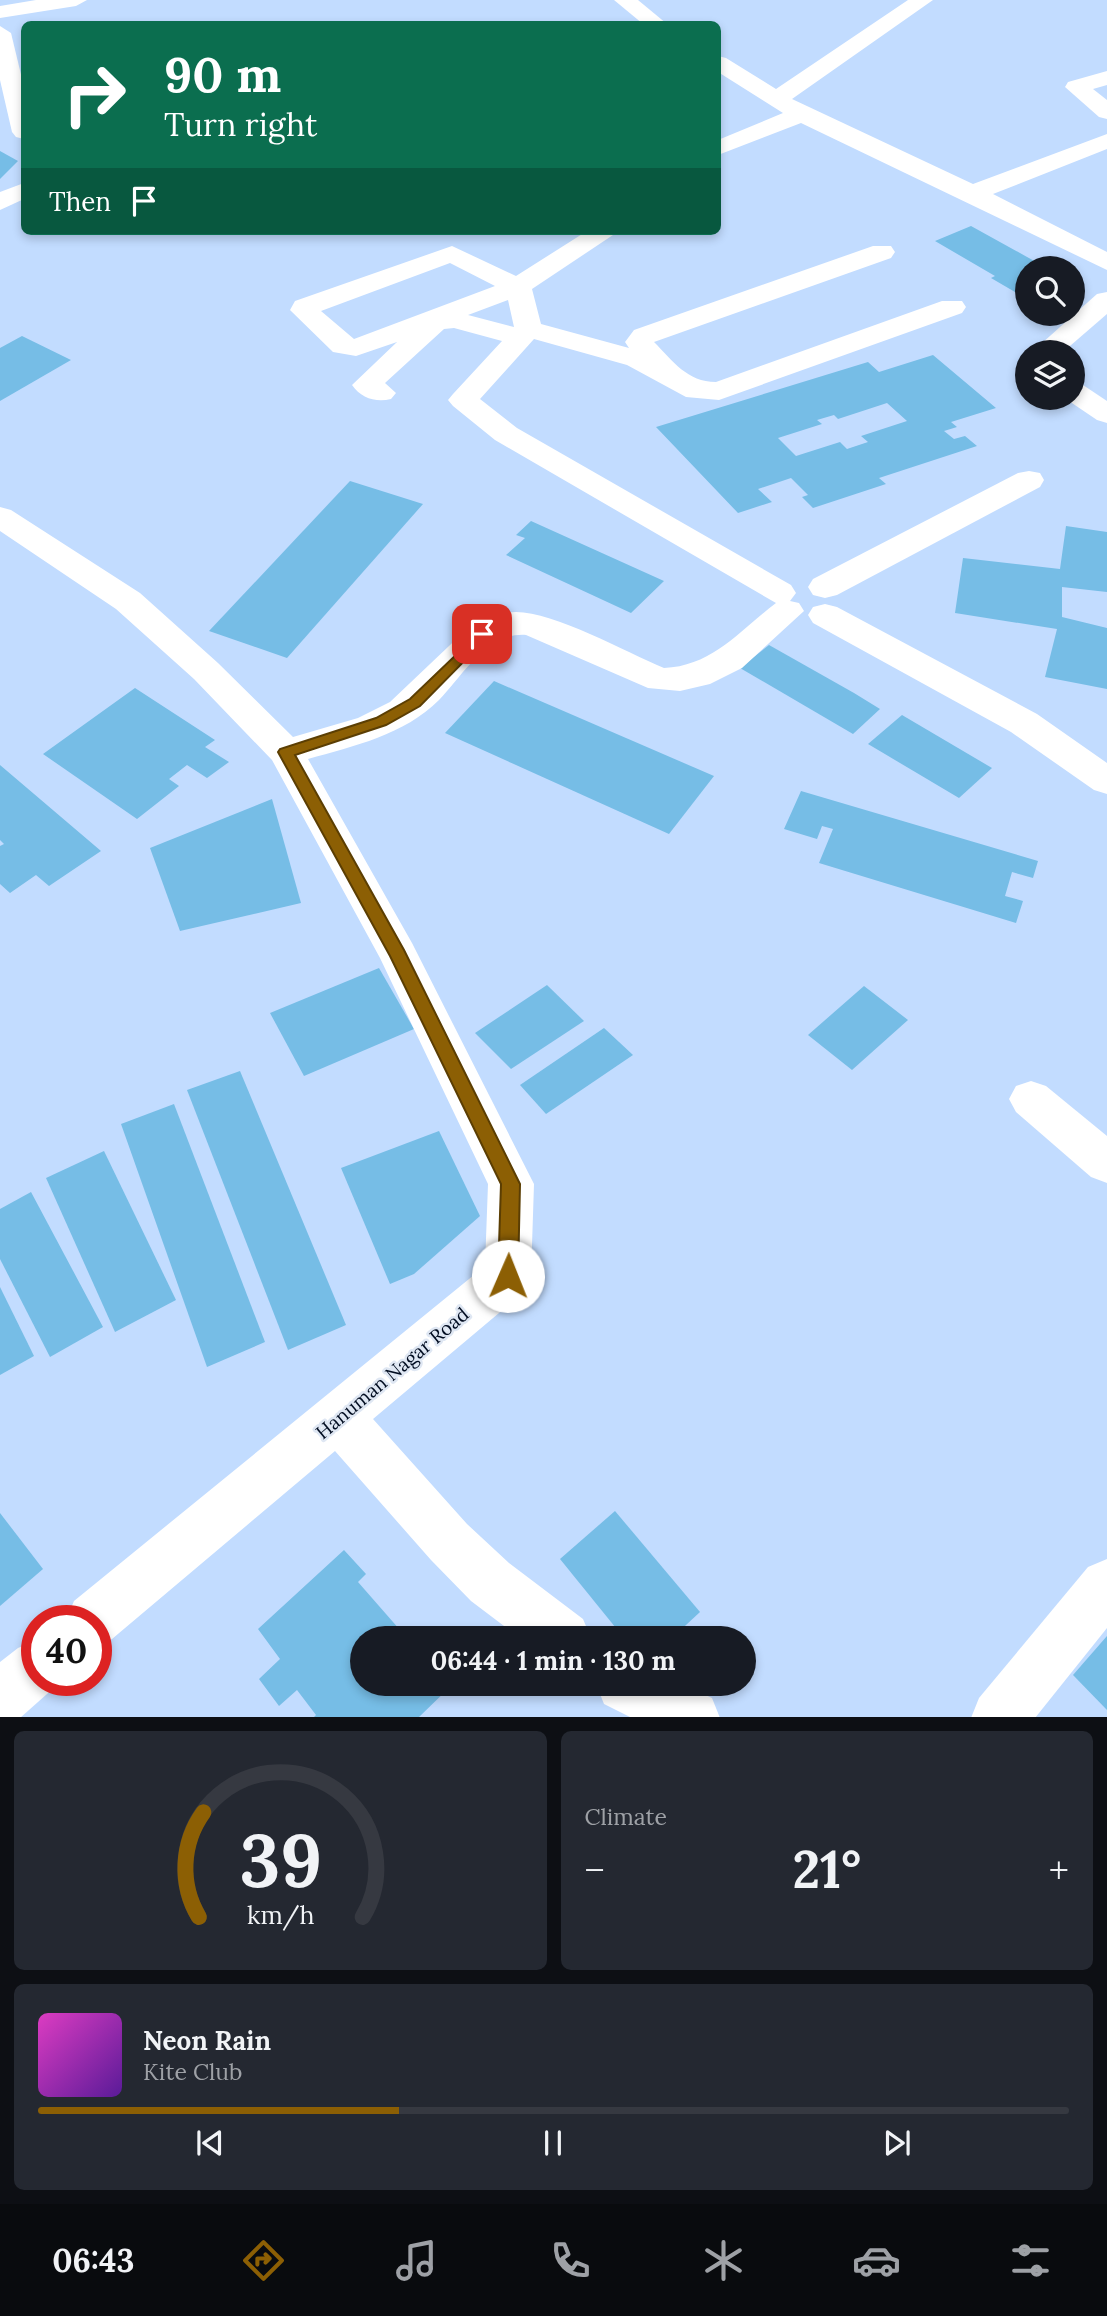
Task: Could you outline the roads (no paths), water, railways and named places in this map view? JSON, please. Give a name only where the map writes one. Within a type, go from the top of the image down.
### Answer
[{"type":"street","points":[[0,12],[76,0]]},
{"type":"street","points":[[625,0],[652,21]]},
{"type":"street","points":[[776,99],[922,0]]},
{"type":"street","points":[[0,33],[19,84],[21,103]]},
{"type":"street","points":[[721,65],[801,114],[972,193],[1107,262]]},
{"type":"street","points":[[1107,78],[1076,87],[1107,112]]},
{"type":"street","points":[[721,147],[801,114]]},
{"type":"street","points":[[972,193],[1107,141]]},
{"type":"street","points":[[0,202],[21,192]]},
{"type":"street","points":[[518,287],[452,254],[359,285],[305,307],[304,310],[343,346],[356,348],[518,287],[561,256],[599,235]]},
{"type":"street","points":[[673,378],[639,342],[644,336],[882,252]]},
{"type":"street","points":[[518,287],[524,333],[463,400],[506,435],[809,618],[825,601],[1029,480]]},
{"type":"street","points":[[1060,340],[1107,300]]},
{"type":"street","points":[[381,393],[366,385],[436,322],[454,320],[637,359],[696,391],[719,391],[952,307]]},
{"type":"street","points":[[1085,399],[1107,414]]},
{"type":"street","name":"Hanuman Nagar Road","points":[[0,517],[128,601],[206,671],[286,752],[398,954],[511,1184],[508,1276],[111,1605]]},
{"type":"street","points":[[825,601],[1024,723],[1107,781]]},
{"type":"street","points":[[286,752],[381,722],[415,702],[482,634],[503,622],[531,624],[660,680],[680,681],[705,675],[723,665],[783,602]]},
{"type":"street","points":[[1031,1099],[1107,1163]]},
{"type":"street","points":[[338,1418],[474,1566],[549,1626]]},
{"type":"street","points":[[999,1717],[1107,1586]]},
{"type":"street","points":[[0,1698],[21,1680]]},
{"type":"street","points":[[649,1696],[692,1717]]}]
